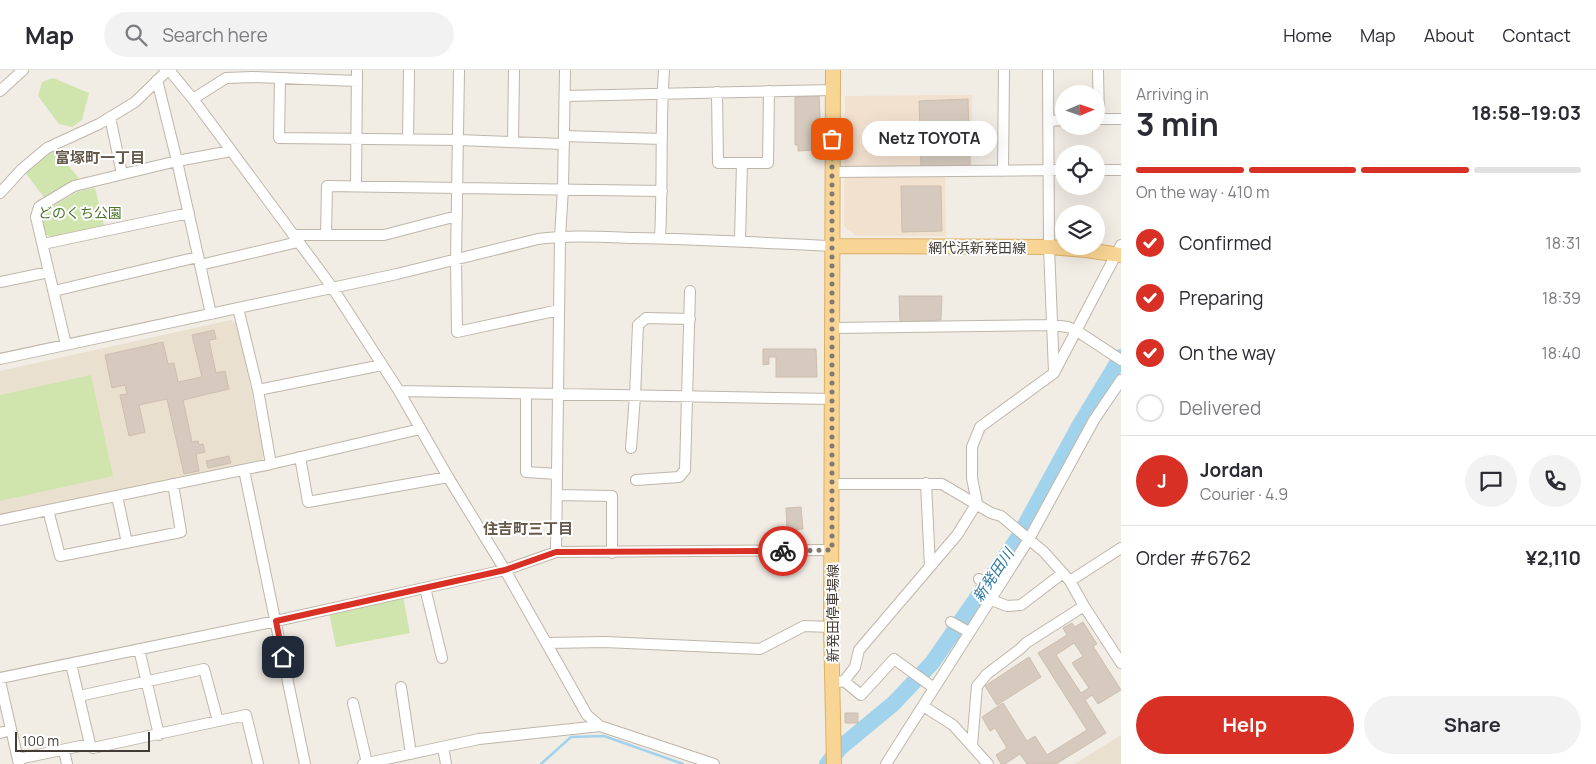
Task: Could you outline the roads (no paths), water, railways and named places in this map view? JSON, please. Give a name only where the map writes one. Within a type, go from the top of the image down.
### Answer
[{"type":"main road","name":"新発田停車場線","points":[[833,70],[831,627],[838,682],[833,736],[834,764]]},
{"type":"main road","name":"網代浜新発田線","points":[[832,246],[1049,248],[1119,252]]},
{"type":"street","points":[[0,91],[23,70]]},
{"type":"street","points":[[0,193],[22,169],[47,148],[110,117],[135,102],[164,74],[165,70]]},
{"type":"street","points":[[169,70],[194,99],[332,287],[399,392],[505,570],[587,715],[600,726],[708,763]]},
{"type":"street","points":[[356,185],[357,70]]},
{"type":"street","points":[[408,139],[409,70]]},
{"type":"street","points":[[459,70],[456,260],[457,332],[559,310]]},
{"type":"street","points":[[513,142],[514,70]]},
{"type":"street","points":[[556,552],[560,237],[563,189],[565,70]]},
{"type":"street","points":[[660,238],[664,70]]},
{"type":"street","points":[[1003,171],[1004,70]]},
{"type":"street","points":[[1048,70],[1049,248],[1054,373]]},
{"type":"street","points":[[1098,70],[1098,85]]},
{"type":"street","points":[[194,99],[226,78],[252,74],[280,78],[357,81]]},
{"type":"street","points":[[280,78],[279,138],[513,142],[662,140]]},
{"type":"street","points":[[157,80],[211,314]]},
{"type":"street","points":[[565,96],[833,90]]},
{"type":"street","points":[[717,92],[718,163],[768,164],[769,91]]},
{"type":"street","points":[[110,117],[122,174]]},
{"type":"street","points":[[1105,119],[1121,119]]},
{"type":"street","points":[[1048,120],[1055,120]]},
{"type":"street","points":[[66,345],[36,217],[39,208],[74,186],[177,161],[231,151]]},
{"type":"street","points":[[740,240],[742,164]]},
{"type":"street","points":[[832,172],[1055,170]]},
{"type":"street","points":[[1105,170],[1121,170]]},
{"type":"street","points":[[326,234],[327,186],[662,191]]},
{"type":"street","points":[[43,244],[189,213]]},
{"type":"street","points":[[54,291],[199,261],[295,238],[326,234],[384,235],[457,216]]},
{"type":"street","points":[[0,358],[211,314],[538,240],[560,237],[740,240],[832,246]]},
{"type":"street","points":[[934,688],[894,659],[861,695],[838,682],[854,667],[859,650],[957,535],[977,503],[972,478],[972,448],[980,427],[1054,373],[1119,252]]},
{"type":"street","points":[[0,282],[49,272]]},
{"type":"street","points":[[636,480],[679,477],[685,470],[690,291]]},
{"type":"street","points":[[238,308],[258,390],[271,464]]},
{"type":"street","points":[[631,448],[638,325],[646,318],[690,319]]},
{"type":"street","points":[[832,328],[1051,325],[1068,327],[1118,357]]},
{"type":"street","points":[[258,390],[382,365]]},
{"type":"street","points":[[886,764],[934,688],[965,630],[1027,536],[1094,420],[1121,380]]},
{"type":"street","points":[[399,392],[833,399]]},
{"type":"street","points":[[526,394],[526,472],[557,474]]},
{"type":"street","points":[[0,520],[244,470],[420,429]]},
{"type":"street","points":[[300,457],[308,502],[448,477]]},
{"type":"street","points":[[244,470],[305,764]]},
{"type":"street","points":[[926,483],[930,567]]},
{"type":"street","points":[[48,510],[60,556],[182,532],[173,484]]},
{"type":"street","points":[[832,484],[942,484],[1001,516],[1027,536],[1067,577],[1120,660]]},
{"type":"street","points":[[557,495],[612,496],[612,552]]},
{"type":"street","points":[[117,496],[127,543]]},
{"type":"street","points":[[979,579],[1007,606],[1020,605],[1121,548]]},
{"type":"street","points":[[90,744],[18,762],[0,680],[505,570],[556,552],[832,550]]},
{"type":"street","points":[[425,588],[442,658]]},
{"type":"street","points":[[972,745],[977,686],[987,674],[1026,643],[1084,606]]},
{"type":"street","points":[[951,622],[965,630]]},
{"type":"street","points":[[547,643],[605,642],[760,649],[804,626],[831,627]]},
{"type":"street","points":[[139,649],[159,735]]},
{"type":"street","points":[[71,664],[90,744],[93,748],[246,715],[258,764]]},
{"type":"street","points":[[79,696],[204,669],[218,721]]},
{"type":"street","points":[[401,687],[412,754]]},
{"type":"street","points":[[353,703],[365,764],[479,739],[600,726]]},
{"type":"street","points":[[923,706],[953,725],[988,764]]},
{"type":"street","points":[[0,733],[11,730]]},
{"type":"street","points":[[443,747],[446,764]]},
{"type":"street","points":[[64,750],[67,764]]},
{"type":"waterway","name":"新発田川","points":[[827,764],[841,747],[893,704],[932,663],[1018,538],[1078,428],[1121,357]]},
{"type":"waterway","points":[[541,764],[571,737],[604,736],[683,764]]},
{"type":"place","name":"Netz TOYOTA","points":[[832,139]]},
{"type":"district","name":"富塚町一丁目","points":[[100,157]]},
{"type":"district","name":"住吉町三丁目","points":[[528,528]]},
{"type":"park label","name":"どのくち公園","points":[[80,212]]}]
